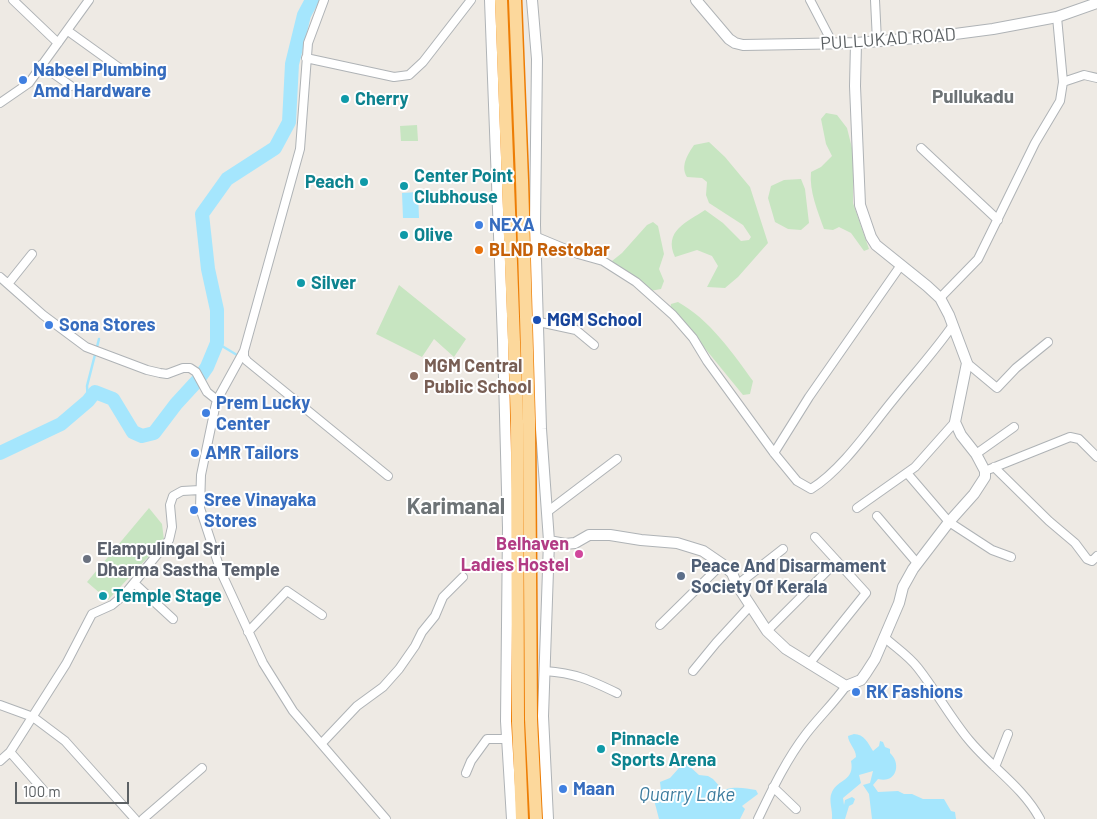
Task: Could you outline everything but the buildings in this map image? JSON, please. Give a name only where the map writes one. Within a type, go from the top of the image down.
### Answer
[{"type":"highway","points":[[501,0],[516,412],[518,722],[522,819]]},
{"type":"highway","points":[[515,0],[528,399],[531,719],[536,819]]},
{"type":"street","points":[[12,0],[58,43]]},
{"type":"street","points":[[0,103],[29,83],[90,0]]},
{"type":"street","points":[[324,0],[308,43],[300,149],[244,350],[217,400],[201,475],[200,508],[221,572],[263,663],[293,711],[322,742],[386,819]]},
{"type":"street","points":[[306,58],[394,77],[409,75],[423,62],[471,0]]},
{"type":"street","points":[[490,0],[501,267],[507,508],[507,739],[512,819]]},
{"type":"street","points":[[532,0],[537,59],[535,225],[537,237],[542,429],[549,541],[543,716],[548,819]]},
{"type":"street","name":"PULLUKAD ROAD","points":[[696,0],[729,39],[743,45],[856,43],[957,34],[1057,17],[1090,3]]},
{"type":"street","points":[[810,0],[833,44]]},
{"type":"street","points":[[875,0],[877,41]]},
{"type":"street","points":[[940,298],[978,259],[1035,143],[1060,100],[1063,82],[1057,17]]},
{"type":"street","points":[[68,31],[125,72]]},
{"type":"street","points":[[856,43],[855,86],[860,205],[871,238],[876,245],[940,298],[954,326],[967,363],[997,388],[1016,368],[1048,342]]},
{"type":"street","points":[[41,65],[71,86]]},
{"type":"street","points":[[1063,82],[1084,75],[1097,78]]},
{"type":"street","points":[[921,148],[998,220]]},
{"type":"street","points":[[537,237],[578,254],[603,261],[636,282],[673,315],[693,338],[707,361],[774,453],[797,481],[811,489],[821,483],[855,447],[954,326]]},
{"type":"street","points":[[8,284],[32,254]]},
{"type":"street","points":[[774,453],[809,397],[901,265]]},
{"type":"street","points":[[0,277],[43,316],[86,347],[147,370],[167,374],[183,368],[190,368],[196,372],[207,392],[217,400]]},
{"type":"street","points":[[539,322],[576,330],[594,345]]},
{"type":"street","points":[[244,350],[244,357],[247,361],[388,476]]},
{"type":"street","points":[[857,508],[915,467],[955,422],[967,363]]},
{"type":"street","points":[[955,422],[961,436],[989,469],[1075,543],[1087,559],[1092,561],[1097,556]]},
{"type":"street","points":[[976,454],[1014,427]]},
{"type":"street","points":[[758,819],[773,787],[802,740],[846,686],[860,680],[875,659],[903,587],[917,563],[974,494],[989,469],[1070,437],[1079,439],[1097,457]]},
{"type":"street","points":[[547,512],[617,459]]},
{"type":"street","points":[[908,472],[949,522],[992,550],[1011,557]]},
{"type":"street","points":[[0,761],[10,752],[33,717],[66,664],[92,614],[112,605],[134,583],[169,540],[172,527],[170,505],[174,496],[182,491],[200,490]]},
{"type":"street","points":[[877,516],[917,563]]},
{"type":"street","points":[[549,541],[565,544],[575,543],[589,535],[610,535],[678,543],[703,551],[732,573],[736,585],[767,631],[786,648],[846,686]]},
{"type":"street","points":[[809,664],[866,592],[815,537]]},
{"type":"street","points":[[736,585],[783,549]]},
{"type":"street","points":[[767,631],[837,562]]},
{"type":"street","points":[[660,625],[722,564]]},
{"type":"street","points":[[322,742],[357,706],[383,687],[399,669],[422,632],[435,616],[443,596],[463,577]]},
{"type":"street","points":[[134,583],[173,619]]},
{"type":"street","points":[[248,632],[287,591],[322,615]]},
{"type":"street","points":[[693,671],[750,606]]},
{"type":"street","points":[[884,637],[917,666],[970,741],[1022,792],[1040,819]]},
{"type":"street","points":[[545,671],[583,677],[616,693]]},
{"type":"street","points":[[0,705],[33,717],[65,741],[135,819]]},
{"type":"street","points":[[995,767],[1008,734]]},
{"type":"street","points":[[466,773],[471,761],[486,739],[507,739]]},
{"type":"street","points":[[10,752],[46,792]]},
{"type":"street","points":[[143,819],[202,768]]},
{"type":"street","points":[[773,787],[796,808]]},
{"type":"green space","points":[[826,113],[837,115],[847,128],[853,152],[853,203],[869,249],[864,251],[851,233],[839,227],[833,230],[824,229],[814,201],[811,187],[811,172],[821,167],[832,156],[826,144],[821,119]]},
{"type":"green space","points":[[417,125],[418,141],[401,141],[400,126]]},
{"type":"green space","points":[[709,142],[725,157],[750,187],[768,243],[738,277],[725,288],[707,287],[718,266],[712,256],[697,250],[675,257],[672,248],[674,234],[679,228],[705,210],[723,223],[741,241],[749,240],[751,237],[743,225],[709,203],[706,195],[707,182],[702,178],[687,177],[685,173],[686,160],[694,145]]},
{"type":"green space","points":[[801,179],[805,189],[809,223],[801,230],[788,229],[775,222],[768,198],[771,186],[784,180]]},
{"type":"green space","points":[[653,222],[658,226],[664,254],[659,269],[664,281],[661,289],[650,291],[614,267],[612,261],[622,253],[647,225]]},
{"type":"green space","points":[[399,285],[466,339],[454,357],[434,339],[422,357],[376,334]]},
{"type":"green space","points":[[678,302],[710,327],[729,348],[753,381],[750,394],[743,395],[690,330],[670,310],[671,304]]},
{"type":"green space","points":[[149,508],[162,524],[164,540],[108,600],[87,582]]},
{"type":"water","points":[[418,192],[419,218],[403,218],[402,193]]},
{"type":"water","points":[[854,734],[863,737],[873,751],[879,746],[880,741],[883,742],[885,747],[890,749],[890,753],[894,757],[896,767],[893,776],[884,780],[878,779],[873,785],[878,792],[898,791],[923,799],[944,799],[951,811],[955,812],[956,819],[872,819],[869,794],[863,785],[870,783],[873,771],[859,775],[861,783],[843,798],[844,805],[845,800],[852,797],[855,799],[853,804],[849,806],[845,819],[832,819],[830,798],[832,792],[851,772],[851,761],[856,757],[848,736]]},
{"type":"water","name":"Quarry Lake","points":[[678,763],[686,763],[699,775],[708,776],[713,779],[723,790],[744,788],[756,790],[758,794],[742,806],[745,809],[740,819],[659,819],[653,796],[661,790],[660,782],[670,778],[679,768]]},
{"type":"waterway","points":[[0,453],[61,424],[88,401],[95,392],[113,399],[133,432],[142,436],[154,433],[207,367],[217,343],[217,310],[208,269],[202,214],[227,179],[275,148],[289,122],[292,64],[304,15],[312,0]]},
{"type":"waterway","points":[[88,401],[87,386],[99,339]]},
{"type":"waterway","points":[[217,343],[237,355]]},
{"type":"place","name":"Nabeel Plumbing Amd Hardware","points":[[23,80]]},
{"type":"place","name":"Cherry","points":[[345,99]]},
{"type":"place","name":"Peach","points":[[364,182]]},
{"type":"place","name":"Center Point Clubhouse","points":[[404,186]]},
{"type":"place","name":"NEXA","points":[[479,225]]},
{"type":"place","name":"Olive","points":[[404,235]]},
{"type":"place","name":"BLND Restobar","points":[[479,250]]},
{"type":"place","name":"Silver","points":[[301,283]]},
{"type":"place","name":"MGM School","points":[[537,320]]},
{"type":"place","name":"Sona Stores","points":[[49,325]]},
{"type":"place","name":"MGM Central Public School","points":[[414,376]]},
{"type":"place","name":"Prem Lucky Center","points":[[206,413]]},
{"type":"place","name":"AMR Tailors","points":[[195,453]]},
{"type":"place","name":"Sree Vinayaka Stores","points":[[194,510]]},
{"type":"place","name":"Belhaven Ladies Hostel","points":[[579,554]]},
{"type":"place","name":"Elampulingal Sri Dharma Sastha Temple","points":[[87,559]]},
{"type":"place","name":"Peace And Disarmament Society Of Kerala","points":[[681,576]]},
{"type":"place","name":"Temple Stage","points":[[103,596]]},
{"type":"place","name":"RK Fashions","points":[[856,692]]},
{"type":"place","name":"Pinnacle Sports Arena","points":[[601,749]]},
{"type":"place","name":"Maan","points":[[563,789]]},
{"type":"district","name":"Pullukadu","points":[[973,97]]},
{"type":"district","name":"Karimanal","points":[[456,507]]}]
